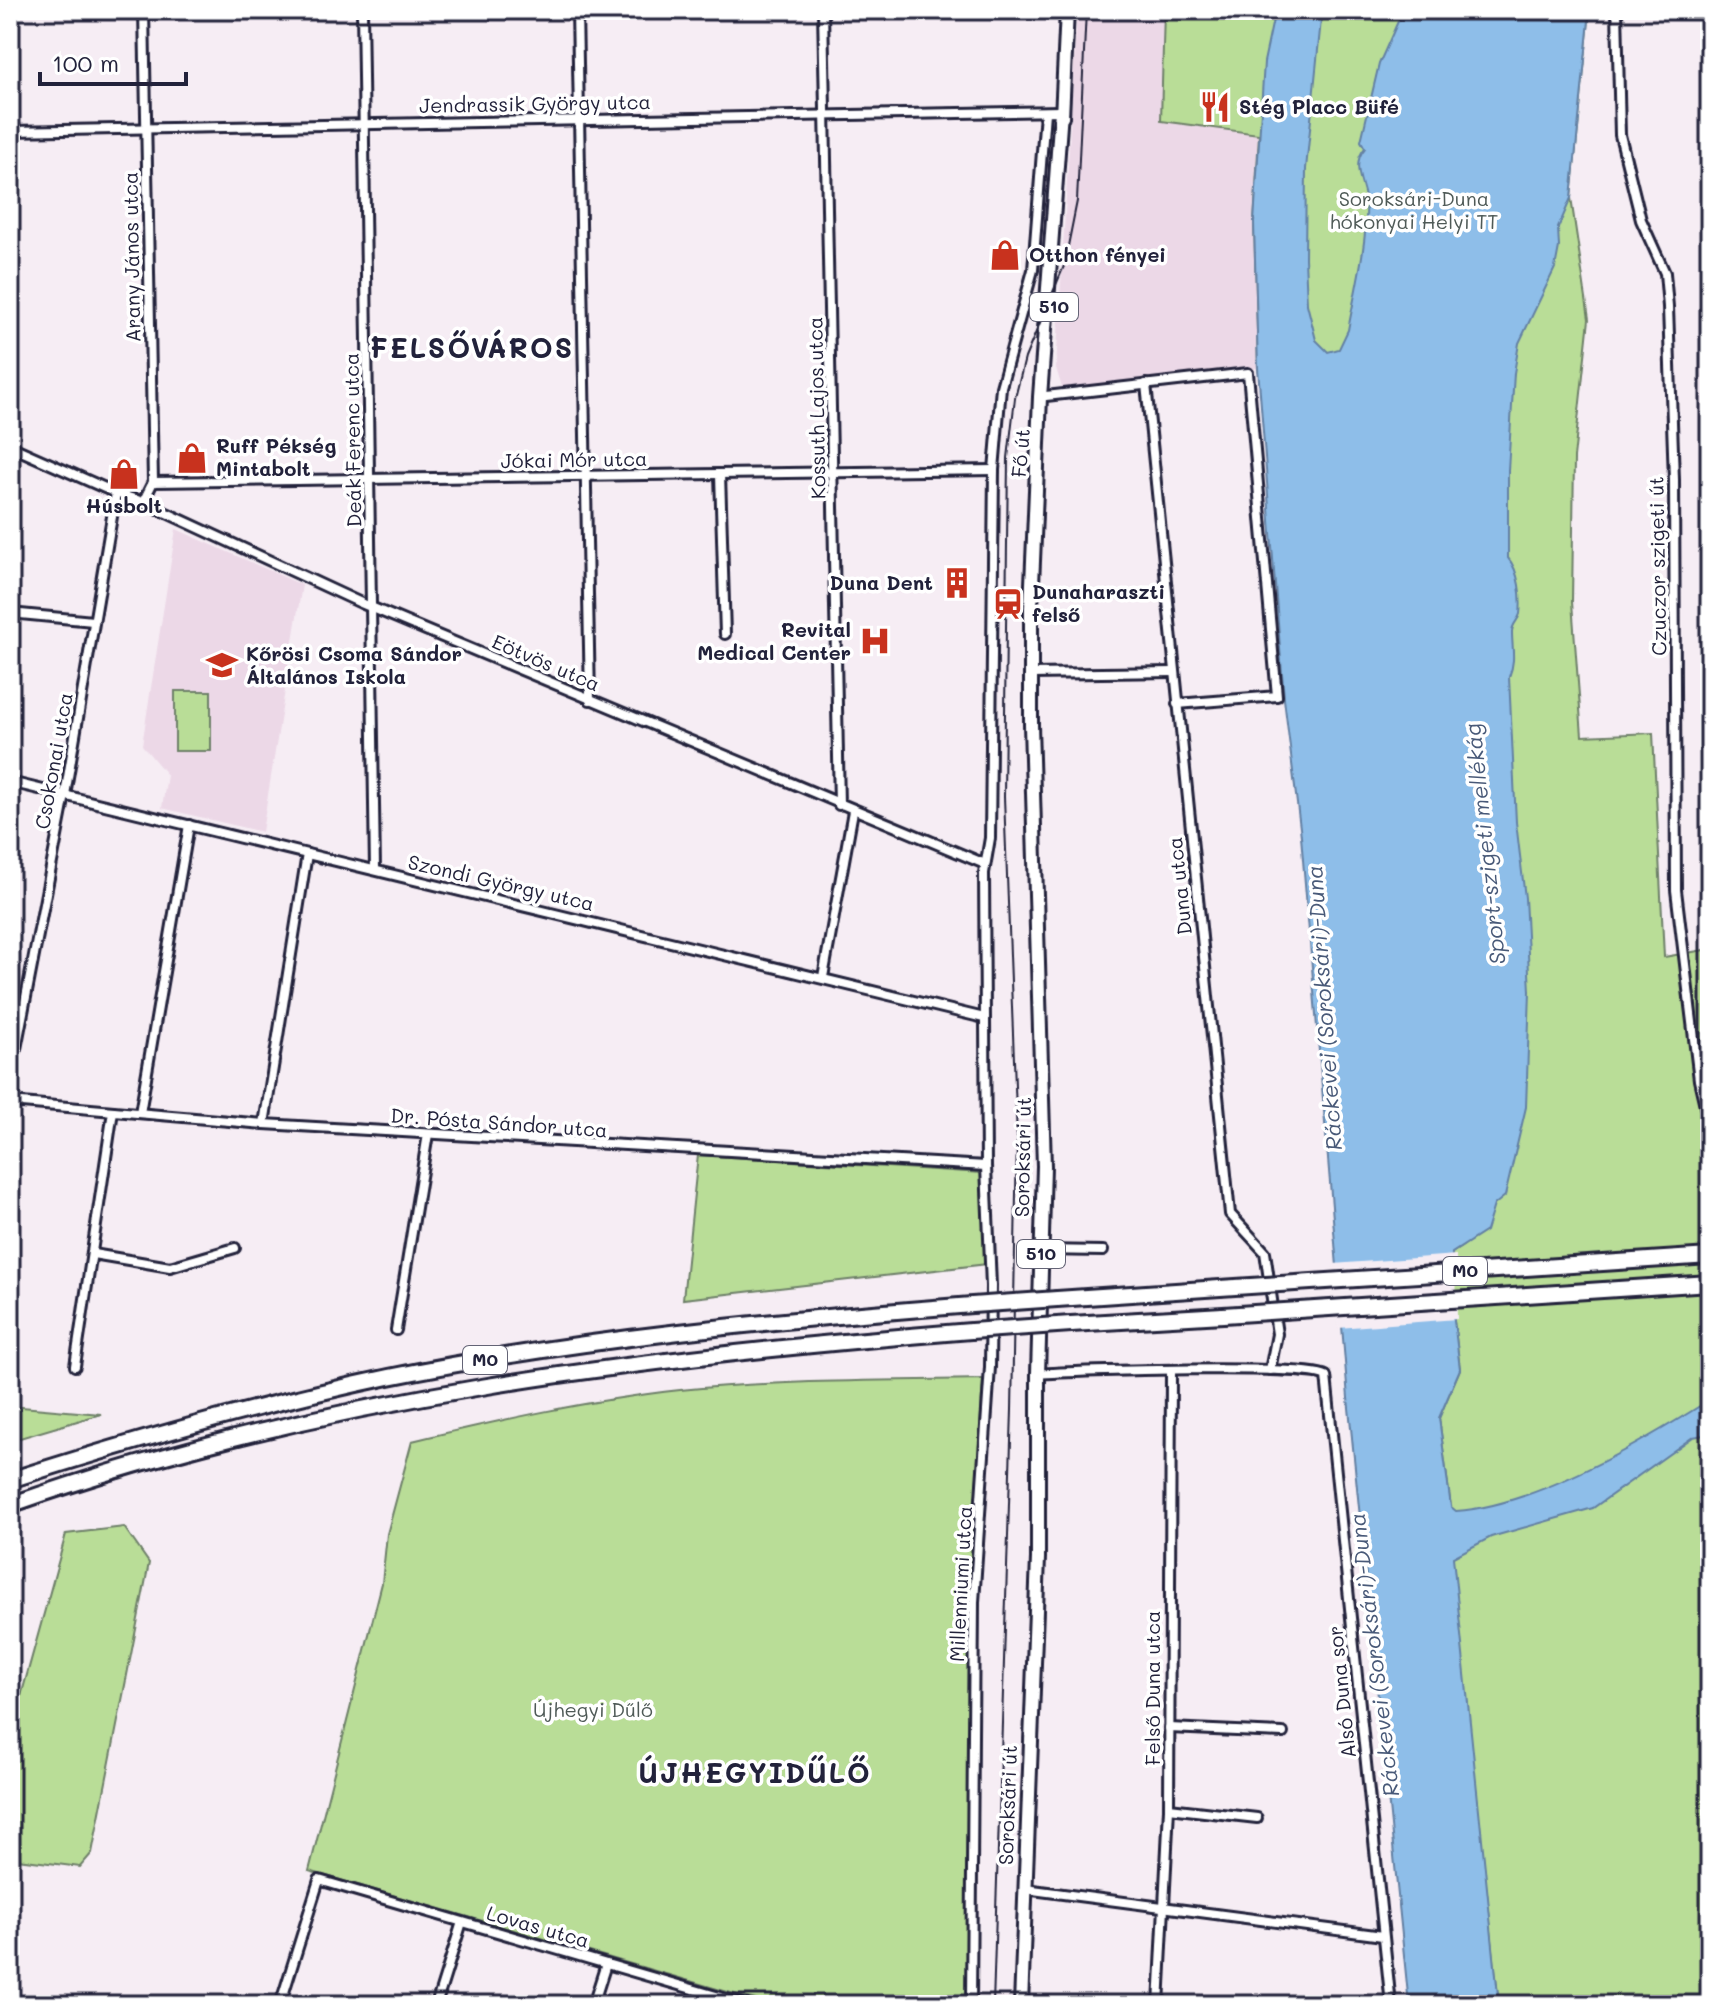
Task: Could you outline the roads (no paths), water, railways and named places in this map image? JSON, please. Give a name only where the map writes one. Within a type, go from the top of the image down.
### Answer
[{"type":"highway","name":"M0","points":[[10,1480],[175,1429],[392,1377],[611,1342],[972,1305],[1710,1256]]},
{"type":"highway","name":"M0","points":[[10,1505],[213,1443],[422,1395],[682,1357],[971,1331],[1710,1283]]},
{"type":"main road","name":"Fő út","points":[[1036,503],[1067,10]]},
{"type":"main road","name":"Fő út","points":[[1036,503],[1056,286],[1061,111]]},
{"type":"main road","name":"Soroksári út","points":[[1021,2005],[1038,1558],[1044,1084],[1030,674],[1036,503]]},
{"type":"street","name":"Arany János utca","points":[[143,502],[153,482],[144,10]]},
{"type":"street","name":"Deák Ferenc utca","points":[[362,10],[375,870]]},
{"type":"street","points":[[577,10],[590,700]]},
{"type":"street","name":"Kossuth Lajos utca","points":[[823,10],[835,472],[839,805]]},
{"type":"street","name":"Czuczor szigeti út","points":[[1617,10],[1620,135],[1641,220],[1665,273],[1668,307],[1674,480],[1676,890],[1699,1080],[1710,1127]]},
{"type":"street","name":"Jendrassik György utca","points":[[10,131],[1061,111]]},
{"type":"street","name":"Fő út","points":[[984,1018],[985,864],[990,838],[994,470],[1001,387],[1033,270],[1045,112]]},
{"type":"street","points":[[1046,396],[1248,373],[1277,696],[1177,704]]},
{"type":"street","name":"Duna utca","points":[[1146,384],[1230,1214],[1265,1252],[1277,1334],[1270,1370]]},
{"type":"street","name":"Eötvös utca","points":[[10,446],[143,502],[373,607],[985,864]]},
{"type":"street","name":"Jókai Mór utca","points":[[153,482],[994,470]]},
{"type":"street","points":[[720,474],[725,634]]},
{"type":"street","name":"Csokonai utca","points":[[10,1080],[65,795],[116,493]]},
{"type":"street","points":[[10,613],[93,621]]},
{"type":"street","points":[[1030,674],[1174,672]]},
{"type":"street","name":"Szondi György utca","points":[[10,782],[984,1018]]},
{"type":"street","points":[[823,977],[853,811]]},
{"type":"street","points":[[140,1113],[189,825]]},
{"type":"street","points":[[264,1124],[307,854]]},
{"type":"street","name":"Millenniumi utca","points":[[971,2005],[974,1602],[990,1367],[984,1018]]},
{"type":"street","name":"Dr. Pósta Sándor utca","points":[[10,1102],[264,1124],[986,1166]]},
{"type":"street","points":[[75,1366],[113,1111]]},
{"type":"street","points":[[396,1330],[428,1134]]},
{"type":"street","points":[[93,1254],[170,1267],[235,1248]]},
{"type":"street","points":[[1041,1250],[1103,1251]]},
{"type":"street","points":[[1038,1374],[1270,1370]]},
{"type":"street","name":"Alsó Duna sor","points":[[1270,1370],[1319,1371],[1326,1376],[1391,2005]]},
{"type":"street","name":"Felső Duna utca","points":[[1159,2005],[1167,1907],[1169,1808],[1171,1372]]},
{"type":"street","points":[[1169,1728],[1283,1733]]},
{"type":"street","points":[[1169,1808],[1257,1818]]},
{"type":"street","name":"Lovas utca","points":[[280,2005],[319,1880],[747,2005]]},
{"type":"street","points":[[1025,1889],[1383,1936]]},
{"type":"street","points":[[436,2005],[462,1922]]},
{"type":"street","points":[[593,2005],[606,1964]]},
{"type":"water","points":[[1275,10],[1322,10],[1306,169],[1305,258],[1307,304],[1316,340],[1328,352],[1339,349],[1348,330],[1365,233],[1366,203],[1358,168],[1365,148],[1361,141],[1379,64],[1403,10],[1590,10],[1571,198],[1558,228],[1559,247],[1555,268],[1519,343],[1514,373],[1508,470],[1508,558],[1517,577],[1521,607],[1512,629],[1513,660],[1509,677],[1516,822],[1525,898],[1530,991],[1526,1107],[1505,1196],[1494,1205],[1486,1231],[1452,1253],[1451,1297],[1460,1369],[1439,1418],[1451,1507],[1456,1511],[1486,1507],[1550,1486],[1616,1455],[1703,1404],[1710,1406],[1710,1434],[1693,1437],[1593,1508],[1491,1537],[1453,1557],[1499,2005],[1409,2005],[1348,1398],[1301,836],[1284,699],[1258,368],[1254,223],[1264,62]]},
{"type":"tram line","points":[[993,2005],[1012,1410],[1017,1139],[1004,797],[1008,458],[1015,398],[1025,358],[1064,266],[1077,201],[1086,10]]},
{"type":"place","name":"Stég Placc Büfé","points":[[1215,107]]},
{"type":"place","name":"Otthon fényei","points":[[1005,255]]},
{"type":"place","name":"Ruff Pékség Mintabolt","points":[[192,458]]},
{"type":"place","name":"Húsbolt","points":[[124,474]]},
{"type":"place","name":"Duna Dent","points":[[957,583]]},
{"type":"place","name":"Dunaharaszti felső","points":[[1008,604]]},
{"type":"place","name":"Revital Medical Center","points":[[875,641]]},
{"type":"place","name":"Kőrösi Csoma Sándor Általános Iskola","points":[[222,665]]},
{"type":"district","name":"FELSŐVÁROS","points":[[472,348]]},
{"type":"district","name":"ÚJHEGYIDŰLŐ","points":[[755,1773]]},
{"type":"park label","name":"Soroksári-Duna hókonyai Helyi TT","points":[[1414,210]]},
{"type":"park label","name":"Újhegyi Dűlő","points":[[593,1710]]},
{"type":"water label","name":"Sport-szigeti mellékág","points":[[1485,844]]},
{"type":"water label","name":"Ráckevei (Soroksári)-Duna","points":[[1324,1008]]},
{"type":"water label","name":"Ráckevei (Soroksári)-Duna","points":[[1374,1655]]}]
